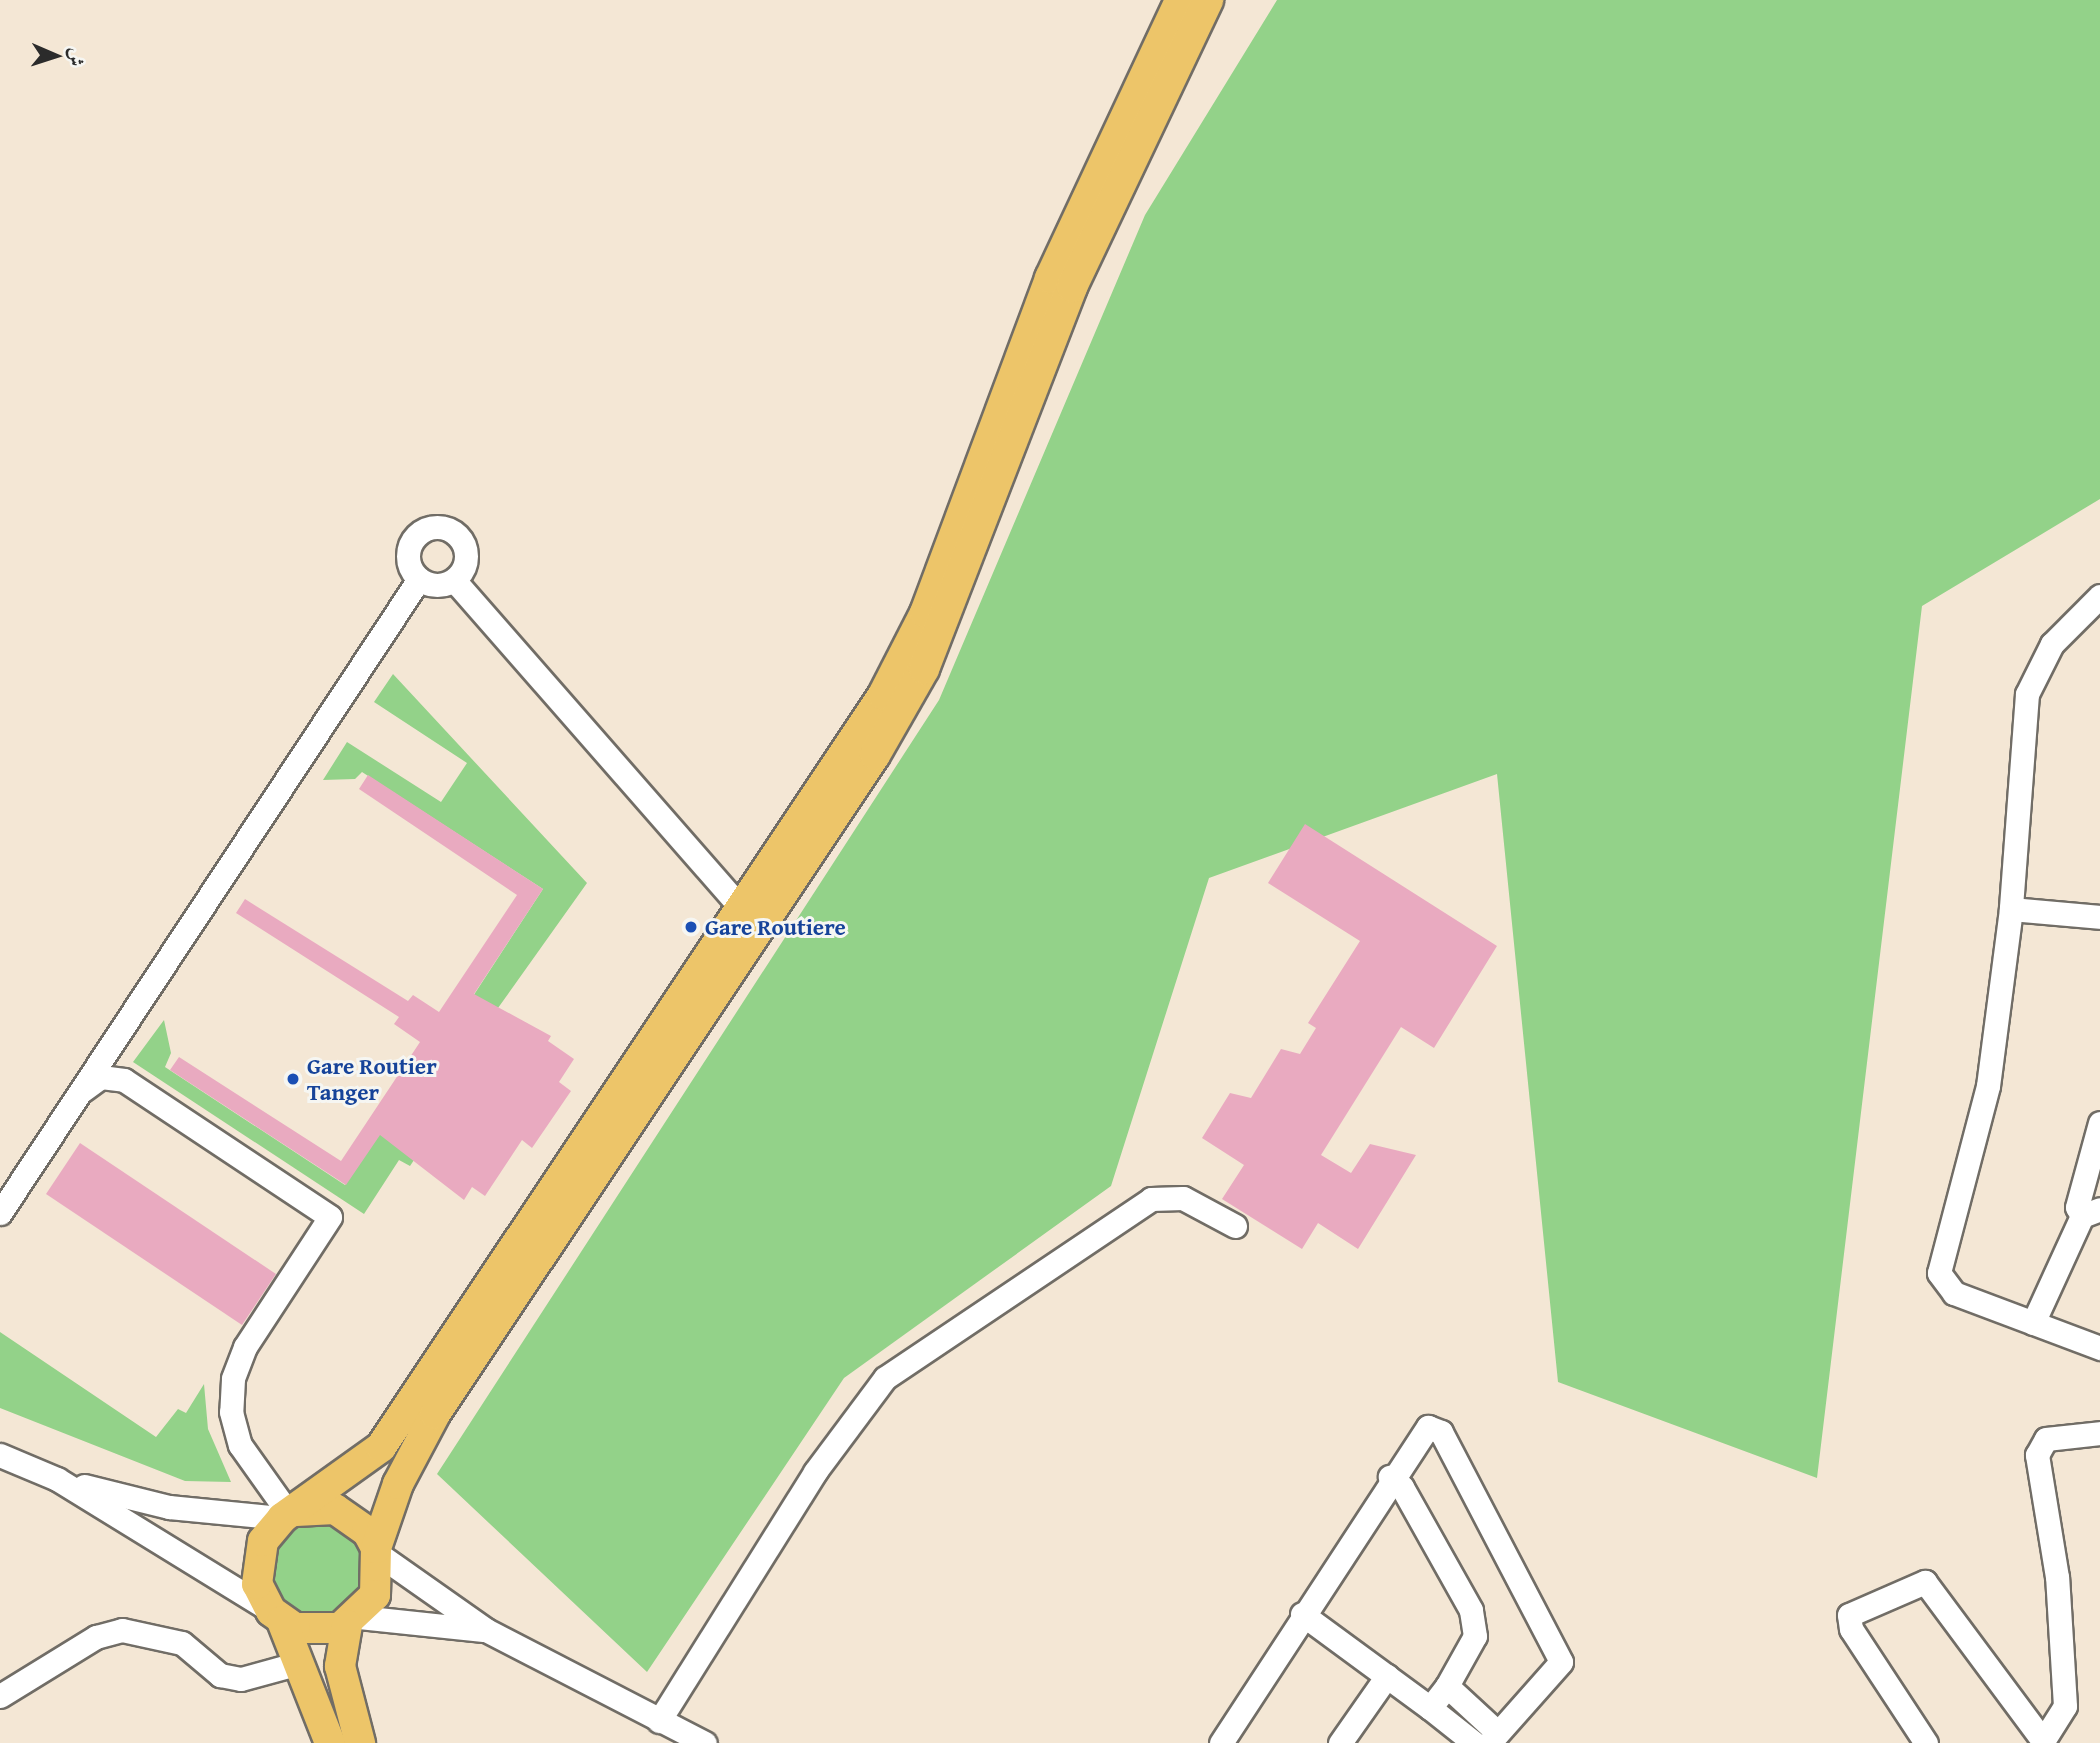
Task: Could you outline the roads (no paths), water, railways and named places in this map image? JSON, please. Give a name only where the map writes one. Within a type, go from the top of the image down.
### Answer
[{"type":"main road","points":[[330,1743],[299,1663],[257,1584],[257,1554],[289,1515],[381,1447],[742,909],[903,662],[1049,278],[1180,0]]},
{"type":"main road","points":[[360,1743],[340,1666],[353,1621],[379,1581],[377,1551],[398,1484],[435,1414],[875,755],[925,669],[1072,287],[1208,0]]},
{"type":"main road","points":[[289,1515],[315,1507],[343,1513],[377,1551]]},
{"type":"main road","points":[[276,1616],[310,1632],[353,1621]]},
{"type":"street","points":[[442,528],[464,546],[464,565],[454,580],[438,586],[419,579],[409,563],[410,545],[424,531],[442,528]]},
{"type":"street","points":[[0,1213],[419,579]]},
{"type":"street","points":[[454,580],[742,909]]},
{"type":"street","points":[[2100,596],[2052,644],[2027,694],[2011,909],[1988,1086],[1939,1273],[1954,1293],[2100,1348]]},
{"type":"street","points":[[2011,909],[2100,918]]},
{"type":"street","points":[[81,1091],[101,1077],[124,1080],[330,1217],[245,1347],[233,1379],[231,1412],[240,1445],[289,1515]]},
{"type":"street","points":[[2033,1323],[2091,1212],[2077,1207],[2100,1123]]},
{"type":"street","points":[[659,1721],[815,1472],[885,1378],[1151,1199],[1184,1198],[1235,1226]]},
{"type":"street","points":[[1221,1743],[1422,1430],[1441,1432],[1559,1653],[1558,1668],[1494,1738],[1447,1686]]},
{"type":"street","points":[[1926,1743],[1848,1621],[1918,1580],[1935,1590],[2043,1742],[2065,1706],[2057,1577],[2037,1455],[2046,1439],[2100,1433]]},
{"type":"street","points":[[0,1455],[57,1479],[169,1507],[289,1515]]},
{"type":"street","points":[[1390,1477],[1402,1487],[1471,1610],[1475,1636],[1447,1686],[1430,1708]]},
{"type":"street","points":[[57,1479],[276,1616]]},
{"type":"street","points":[[377,1551],[486,1630],[705,1743]]},
{"type":"street","points":[[1302,1614],[1474,1743]]},
{"type":"street","points":[[353,1621],[486,1630]]},
{"type":"street","points":[[0,1696],[96,1637],[122,1630],[182,1643],[220,1675],[241,1679],[299,1663]]},
{"type":"street","points":[[1340,1743],[1387,1676]]},
{"type":"place","name":"Gare Routiere","points":[[691,927]]},
{"type":"place","name":"Gare Routier Tanger","points":[[293,1079]]}]
